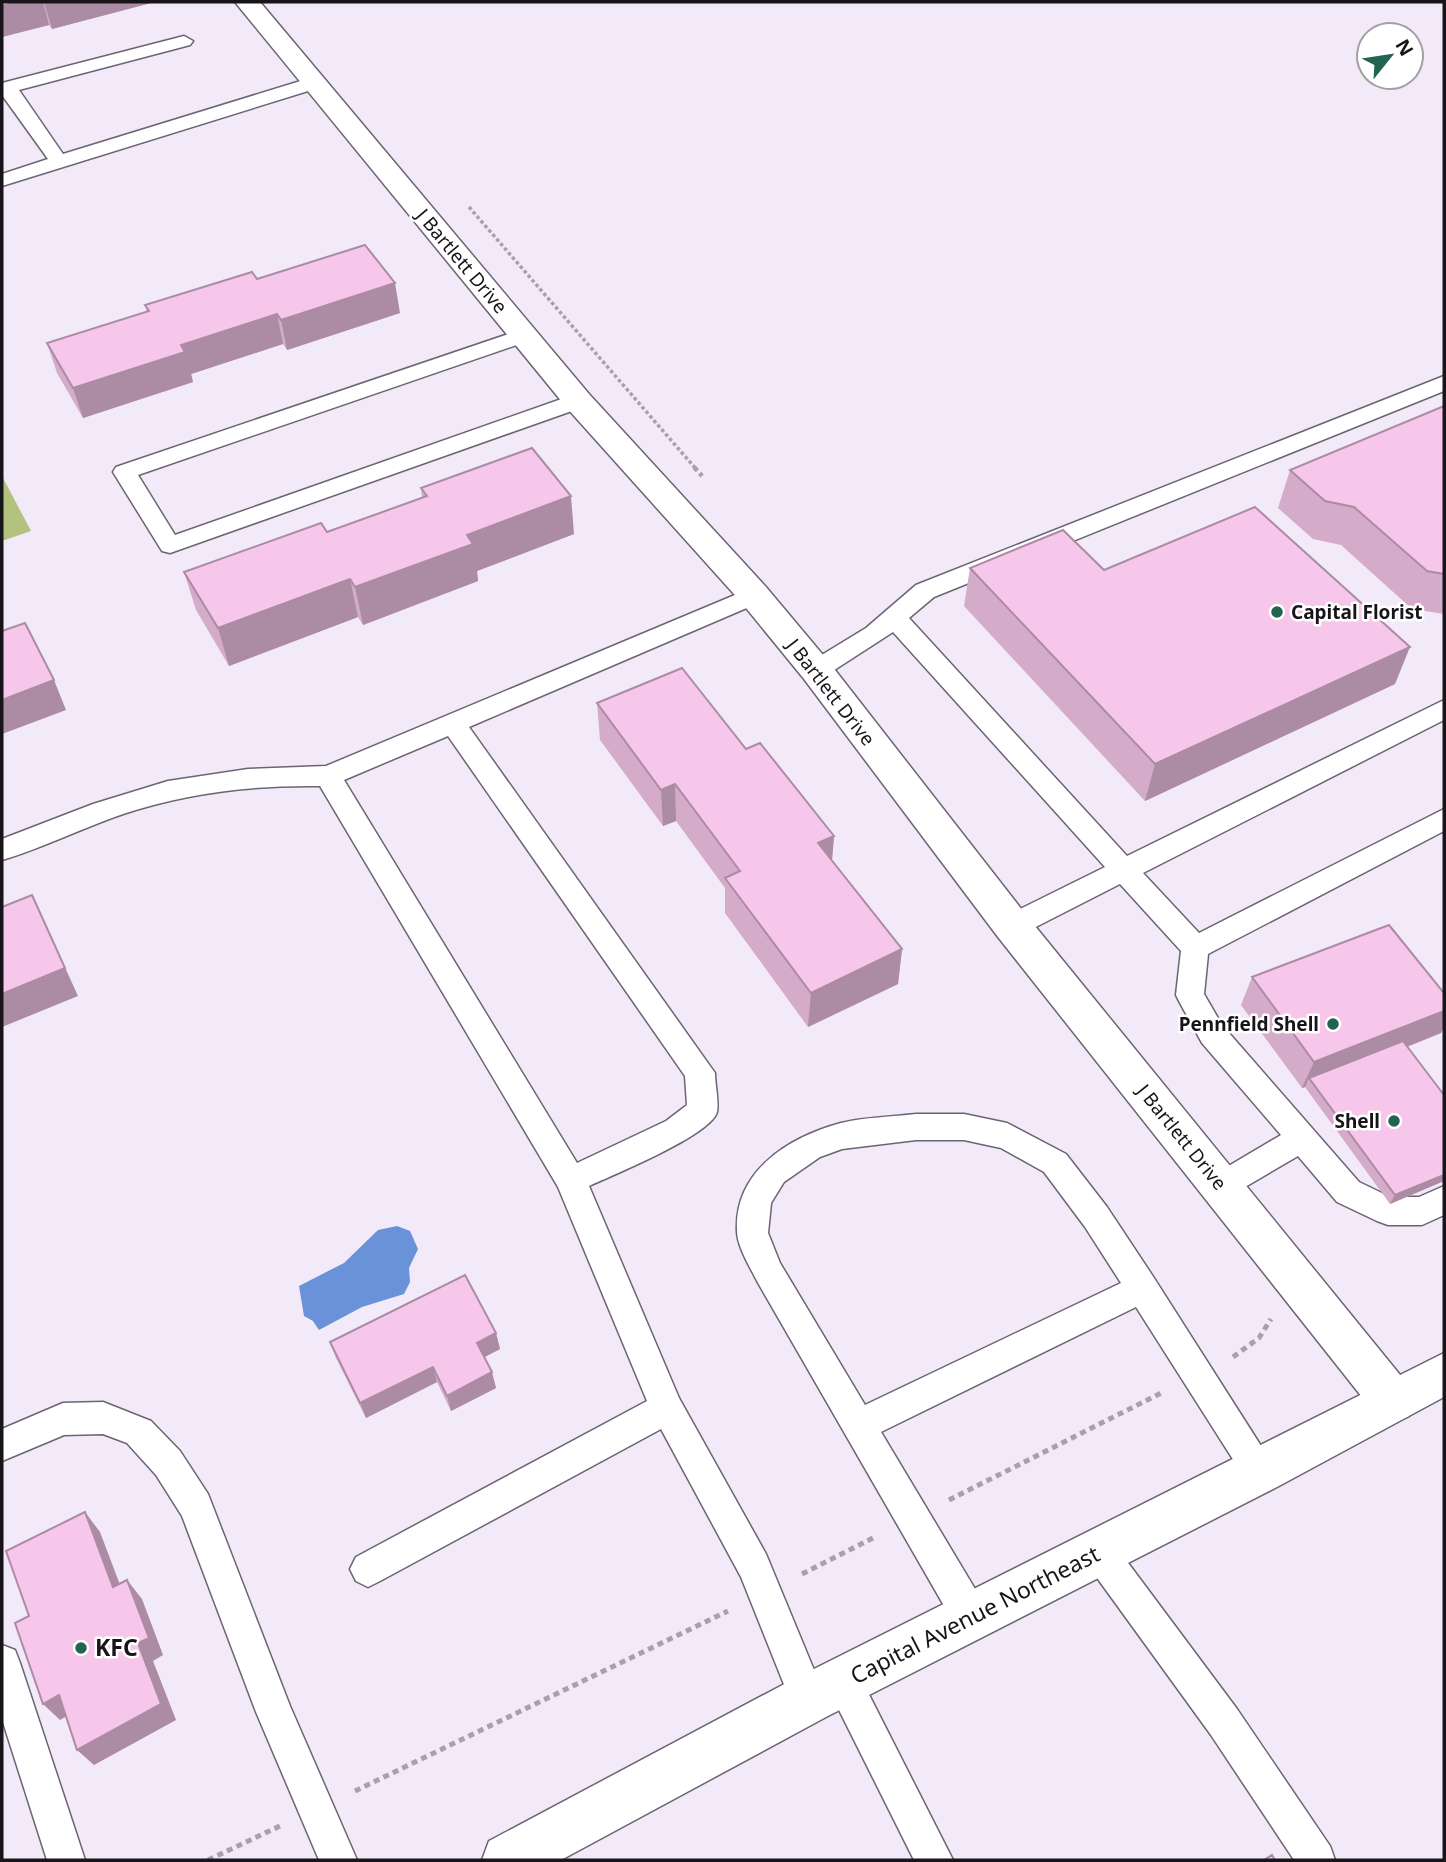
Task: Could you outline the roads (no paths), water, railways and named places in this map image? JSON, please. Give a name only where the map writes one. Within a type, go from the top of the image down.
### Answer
[{"type":"street","name":"J Bartlett Drive","points":[[247,2],[578,401],[754,595],[816,670],[1012,926],[1393,1401]]},
{"type":"street","name":"Capital Avenue Northeast","points":[[508,1860],[825,1691],[1260,1471],[1444,1374]]},
{"type":"lane","points":[[59,162],[5,88],[184,41]]},
{"type":"lane","points":[[2,180],[314,83]]},
{"type":"lane","points":[[523,335],[124,472],[170,545],[578,401]]},
{"type":"lane","points":[[816,670],[875,634],[925,591],[1444,383]]},
{"type":"lane","points":[[2,850],[118,805],[168,792],[278,774],[328,776],[754,595]]},
{"type":"lane","points":[[894,617],[1195,948],[1190,995],[1212,1034],[1348,1192],[1388,1211],[1422,1212],[1444,1200]]},
{"type":"lane","points":[[1012,926],[1444,709]]},
{"type":"lane","points":[[453,724],[699,1073],[702,1111],[677,1130],[571,1180]]},
{"type":"lane","points":[[328,776],[571,1180],[667,1408],[754,1566],[766,1593],[932,1859]]},
{"type":"lane","points":[[1195,948],[1444,819]]},
{"type":"lane","points":[[971,1617],[768,1271],[752,1233],[756,1201],[773,1172],[809,1148],[842,1136],[916,1127],[964,1127],[1007,1136],[1055,1163],[1096,1217],[1260,1471]]},
{"type":"lane","points":[[1221,1186],[1303,1138]]},
{"type":"lane","points":[[859,1425],[1143,1288]]},
{"type":"lane","points":[[368,1569],[667,1408]]},
{"type":"lane","points":[[2,1445],[63,1419],[103,1418],[139,1433],[168,1463],[196,1506],[274,1712],[338,1860]]},
{"type":"lane","points":[[1098,1552],[1224,1722],[1316,1860]]},
{"type":"lane","points":[[2,1663],[66,1860]]},
{"type":"water","points":[[397,1226],[410,1231],[418,1249],[409,1268],[410,1282],[404,1294],[362,1307],[319,1330],[313,1321],[304,1316],[299,1286],[344,1263],[378,1230]]},
{"type":"place","name":"Capital Florist","points":[[1277,612]]},
{"type":"place","name":"Pennfield Shell","points":[[1333,1024]]},
{"type":"place","name":"Shell","points":[[1394,1121]]},
{"type":"place","name":"KFC","points":[[81,1648]]}]
